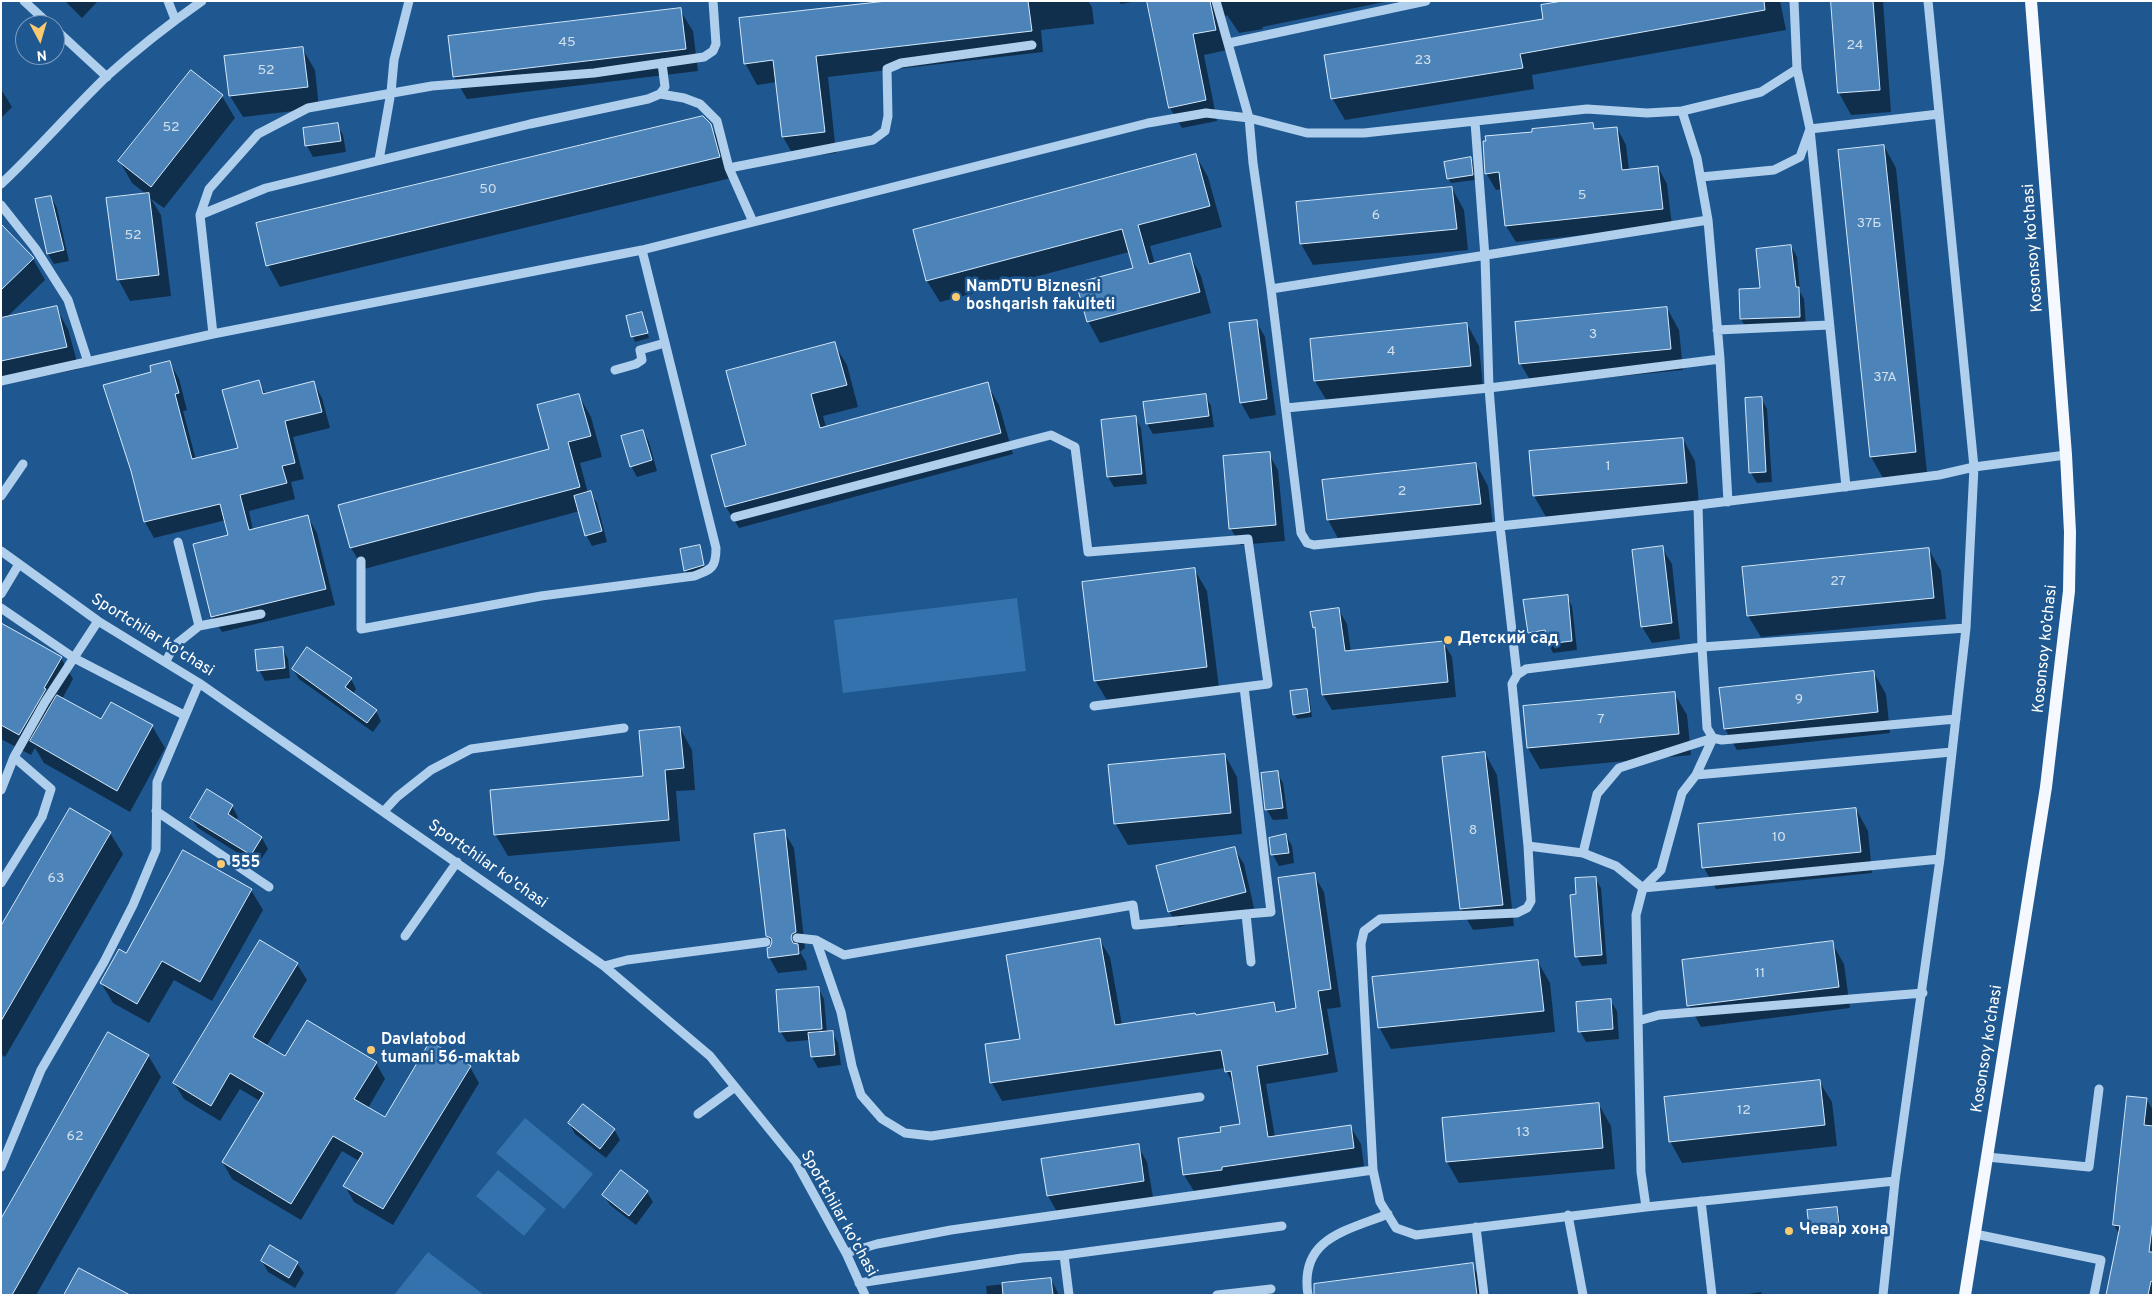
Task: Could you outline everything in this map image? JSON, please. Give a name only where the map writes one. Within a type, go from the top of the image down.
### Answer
[{"type":"main road","name":"Kosonsoy ko’chasi","points":[[1965,1295],[2046,787],[2068,612],[2070,532],[2066,455],[2031,1]]},
{"type":"street","points":[[24,1],[39,15]]},
{"type":"street","points":[[168,1],[175,19]]},
{"type":"street","points":[[1,184],[36,151],[107,77],[175,19],[202,1]]},
{"type":"street","points":[[379,160],[391,92],[394,60],[409,1]]},
{"type":"street","points":[[213,334],[200,215],[209,189],[258,134],[308,108],[391,92],[432,86],[594,73],[704,57],[713,51],[716,44],[713,1]]},
{"type":"street","points":[[1216,1],[1249,118],[1253,163],[1271,289],[1301,533],[1307,543],[1314,545],[1698,506],[1939,475],[1974,467],[2066,455]]},
{"type":"street","points":[[1229,43],[1426,1]]},
{"type":"street","points":[[1794,1],[1797,69],[1810,129],[1846,487]]},
{"type":"street","points":[[1883,1295],[1895,1181],[1923,993],[1956,719],[1966,628],[1974,467],[1928,1]]},
{"type":"street","points":[[65,39],[107,77]]},
{"type":"street","points":[[730,168],[873,140],[885,131],[888,116],[887,69],[901,63],[1032,45]]},
{"type":"street","points":[[660,94],[666,87],[662,63]]},
{"type":"street","points":[[1,381],[213,334],[642,250],[1148,123],[1206,113],[1249,118],[1308,133],[1364,132],[1587,109],[1647,113],[1682,111],[1761,92],[1797,69]]},
{"type":"street","points":[[200,215],[266,188],[660,94],[684,98],[700,104],[717,121],[730,168],[753,222]]},
{"type":"street","points":[[1682,111],[1697,158],[1708,220],[1720,359],[1728,502]]},
{"type":"street","points":[[1810,129],[1939,114]]},
{"type":"street","points":[[1475,122],[1485,256],[1489,388],[1500,526],[1517,674],[1512,684],[1528,846],[1531,901],[1527,908],[1517,913],[1380,920],[1364,931],[1361,944],[1373,1170],[1380,1202],[1396,1228],[1416,1235],[1436,1234],[1568,1215],[1895,1181]]},
{"type":"street","points":[[1701,177],[1774,170],[1800,157],[1810,129]]},
{"type":"street","points":[[1,205],[35,248],[68,300],[88,362]]},
{"type":"street","points":[[1271,289],[1708,220]]},
{"type":"street","points":[[361,561],[361,629],[541,596],[694,576],[711,569],[716,560],[716,548],[642,250]]},
{"type":"street","points":[[1717,330],[1829,326]]},
{"type":"street","points":[[615,370],[636,364],[642,360],[640,350],[665,343]]},
{"type":"street","points":[[1286,408],[1489,388],[1720,359]]},
{"type":"street","points":[[735,517],[1051,435],[1075,447],[1088,552],[1248,539],[1268,684],[1094,706]]},
{"type":"street","points":[[1,496],[23,464]]},
{"type":"street","points":[[1698,506],[1702,647],[1707,728],[1713,738]]},
{"type":"street","points":[[178,542],[199,626]]},
{"type":"street","name":"Sportchilar ko'chasi","points":[[1,551],[98,621],[199,683],[604,966],[710,1056],[796,1162],[846,1253],[865,1295]]},
{"type":"street","points":[[1,594],[19,564]]},
{"type":"street","points":[[1,608],[74,658],[184,715]]},
{"type":"street","points":[[166,661],[174,646],[199,626],[261,614]]},
{"type":"street","points":[[1,790],[14,757],[45,702],[98,621]]},
{"type":"street","points":[[1517,674],[1526,669],[1702,647],[1966,628]]},
{"type":"street","points":[[1,1167],[40,1070],[104,962],[133,905],[156,850],[157,782],[199,683]]},
{"type":"street","points":[[797,938],[816,940],[844,955],[1133,905],[1136,925],[1271,912],[1244,687]]},
{"type":"street","points":[[1583,853],[1597,794],[1619,768],[1713,738],[1722,740],[1956,719]]},
{"type":"street","points":[[384,811],[397,797],[431,770],[471,749],[624,728]]},
{"type":"street","points":[[1646,1207],[1641,1172],[1636,915],[1643,888],[1662,870],[1682,793],[1696,775],[1713,738]]},
{"type":"street","points":[[1696,775],[1952,752]]},
{"type":"street","points":[[1,883],[42,817],[51,789],[14,757]]},
{"type":"street","points":[[156,812],[269,887]]},
{"type":"street","points":[[1528,846],[1583,853],[1616,866],[1643,888],[1940,859]]},
{"type":"street","points":[[405,936],[457,862]]},
{"type":"street","points":[[1246,914],[1251,962]]},
{"type":"street","points":[[816,940],[840,1012],[852,1066],[861,1095],[882,1119],[905,1133],[931,1136],[1200,1097]]},
{"type":"street","points":[[604,966],[627,960],[766,942]]},
{"type":"street","points":[[1638,1022],[1658,1015],[1923,993]]},
{"type":"street","points":[[698,1114],[735,1087]]},
{"type":"street","points":[[1987,1157],[2090,1167],[2099,1089]]},
{"type":"street","points":[[846,1253],[877,1244],[951,1230],[1373,1170]]},
{"type":"street","points":[[1701,1201],[1712,1295]]},
{"type":"street","points":[[1308,1295],[1306,1286],[1308,1264],[1316,1248],[1331,1237],[1388,1214]]},
{"type":"street","points":[[1568,1215],[1583,1295]]},
{"type":"street","points":[[859,1282],[1022,1258],[1064,1255],[1282,1226]]},
{"type":"street","points":[[1476,1227],[1484,1295]]},
{"type":"street","points":[[1975,1234],[2101,1260],[2094,1295]]},
{"type":"street","points":[[1064,1255],[1069,1295]]},
{"type":"street","points":[[1217,1295],[1271,1289]]},
{"type":"shaded area","points":[[1017,598],[1026,671],[843,693],[834,620]]},
{"type":"shaded area","points":[[525,1118],[593,1174],[564,1209],[496,1153]]},
{"type":"shaded area","points":[[498,1170],[546,1209],[524,1236],[476,1196]]},
{"type":"shaded area","points":[[428,1252],[484,1295],[394,1295]]},
{"type":"building","points":[[887,1],[1028,1],[1032,31],[816,56],[825,132],[782,137],[773,60],[744,64],[739,18]]},
{"type":"building","points":[[1147,1],[1210,1],[1216,30],[1193,34],[1206,100],[1169,108]]},
{"type":"building","points":[[1563,1],[1764,1],[1765,10],[1520,54],[1523,68],[1331,99],[1324,55],[1543,19],[1541,5]]},
{"type":"building","points":[[1831,1],[1873,1],[1880,90],[1838,93]]},
{"type":"building","points":[[681,8],[686,49],[453,77],[448,36]]},
{"type":"building","points":[[303,47],[308,87],[229,96],[224,56]]},
{"type":"building","points":[[191,70],[223,95],[151,187],[118,161]]},
{"type":"building","points":[[703,116],[711,124],[720,157],[266,266],[256,223]]},
{"type":"building","points":[[338,123],[341,141],[305,146],[303,128]]},
{"type":"building","points":[[1593,123],[1594,129],[1617,127],[1622,170],[1658,166],[1663,209],[1505,226],[1499,172],[1485,174],[1483,141],[1486,141],[1485,136],[1532,132],[1532,129]]},
{"type":"building","points":[[1884,145],[1916,452],[1870,457],[1838,150]]},
{"type":"building","points":[[1196,154],[1210,206],[1138,225],[1149,264],[1190,253],[1200,292],[1087,322],[1076,283],[1133,268],[1122,229],[926,281],[913,230]]},
{"type":"building","points":[[1471,157],[1473,175],[1447,179],[1444,162]]},
{"type":"building","points":[[1452,187],[1457,229],[1300,244],[1296,202]]},
{"type":"building","points":[[149,193],[159,275],[117,280],[106,198]]},
{"type":"building","points":[[51,196],[64,250],[47,254],[35,199]]},
{"type":"building","points":[[1,224],[34,258],[1,290]]},
{"type":"building","points":[[1791,245],[1796,287],[1799,287],[1800,317],[1740,319],[1739,289],[1760,288],[1756,249]]},
{"type":"building","points":[[57,306],[67,347],[1,361],[1,318]]},
{"type":"building","points":[[1667,307],[1671,349],[1519,364],[1515,322]]},
{"type":"building","points":[[642,312],[648,333],[631,337],[626,316]]},
{"type":"building","points":[[1257,320],[1267,399],[1240,403],[1229,323]]},
{"type":"building","points":[[1467,323],[1471,366],[1314,381],[1310,339]]},
{"type":"building","points":[[835,342],[847,385],[811,394],[820,428],[988,382],[1001,433],[725,507],[711,455],[746,445],[726,371]]},
{"type":"building","points":[[170,361],[179,393],[175,394],[192,459],[238,448],[222,390],[259,380],[263,394],[314,381],[322,412],[285,421],[295,463],[282,466],[287,483],[240,495],[249,530],[308,515],[326,589],[211,617],[193,544],[228,535],[220,504],[144,522],[131,471],[103,385],[151,372],[150,366]]},
{"type":"building","points":[[579,394],[591,436],[568,442],[580,487],[350,548],[338,505],[549,449],[537,405]]},
{"type":"building","points":[[1206,394],[1209,416],[1146,424],[1143,402]]},
{"type":"building","points":[[1762,397],[1766,472],[1749,473],[1745,398]]},
{"type":"building","points":[[1136,416],[1142,474],[1107,477],[1101,420]]},
{"type":"building","points":[[643,430],[652,460],[630,467],[621,436]]},
{"type":"building","points":[[1683,438],[1687,483],[1533,496],[1529,451]]},
{"type":"building","points":[[1270,452],[1276,525],[1229,529],[1223,456]]},
{"type":"building","points":[[1476,463],[1481,504],[1327,520],[1322,480]]},
{"type":"building","points":[[591,491],[602,531],[585,536],[574,496]]},
{"type":"building","points":[[700,545],[704,565],[684,571],[680,549]]},
{"type":"building","points":[[1663,546],[1672,623],[1641,627],[1632,550]]},
{"type":"building","points":[[1929,548],[1934,598],[1747,616],[1742,567]]},
{"type":"building","points":[[1195,568],[1207,667],[1094,681],[1082,582]]},
{"type":"building","points":[[1568,595],[1572,641],[1547,644],[1545,630],[1528,633],[1523,600]]},
{"type":"building","points":[[1339,608],[1345,651],[1444,641],[1448,682],[1322,695],[1315,627],[1313,628],[1310,612]]},
{"type":"building","points":[[1,623],[62,657],[19,735],[1,725]]},
{"type":"building","points":[[283,647],[285,668],[257,671],[255,650]]},
{"type":"building","points":[[307,647],[352,678],[345,687],[377,710],[367,723],[292,669]]},
{"type":"building","points":[[1874,671],[1878,712],[1724,729],[1719,688]]},
{"type":"building","points":[[1307,689],[1310,712],[1293,715],[1290,691]]},
{"type":"building","points":[[1675,692],[1679,734],[1527,748],[1523,706]]},
{"type":"building","points":[[57,695],[101,719],[111,702],[153,725],[117,791],[30,741]]},
{"type":"building","points":[[680,727],[684,768],[665,770],[669,820],[494,835],[490,790],[643,776],[639,731]]},
{"type":"building","points":[[1485,752],[1503,905],[1460,909],[1442,757]]},
{"type":"building","points":[[1225,754],[1231,813],[1114,824],[1108,765]]},
{"type":"building","points":[[1278,771],[1283,808],[1265,810],[1261,773]]},
{"type":"building","points":[[207,789],[233,805],[228,814],[262,837],[251,855],[190,818]]},
{"type":"building","points":[[70,808],[111,832],[1,1021],[1,926]]},
{"type":"building","points":[[1856,808],[1861,852],[1702,868],[1698,824]]},
{"type":"building","points":[[785,830],[796,932],[792,934],[791,938],[793,943],[798,944],[799,954],[768,958],[767,948],[770,947],[772,942],[771,938],[766,936],[754,834]]},
{"type":"building","points":[[1286,834],[1289,853],[1271,855],[1269,838]]},
{"type":"building","points":[[1235,847],[1246,892],[1168,912],[1156,866]]},
{"type":"building","points":[[183,850],[252,889],[200,982],[162,961],[137,1004],[100,983],[119,949],[126,953]]},
{"type":"building","points":[[1315,873],[1331,989],[1318,991],[1328,1054],[1257,1066],[1268,1137],[1351,1125],[1354,1148],[1222,1167],[1222,1170],[1183,1175],[1178,1138],[1221,1132],[1220,1127],[1240,1124],[1231,1071],[1225,1072],[1221,1050],[990,1083],[985,1044],[1020,1039],[1006,955],[1100,938],[1115,1025],[1195,1013],[1196,1015],[1274,1002],[1276,1012],[1296,1008],[1278,878]]},
{"type":"building","points":[[1596,877],[1602,955],[1575,957],[1570,895],[1576,894],[1575,878]]},
{"type":"building","points":[[260,940],[298,963],[253,1037],[285,1056],[307,1020],[377,1062],[354,1099],[385,1117],[430,1041],[471,1066],[383,1209],[343,1186],[363,1153],[333,1136],[291,1204],[222,1162],[264,1093],[230,1073],[211,1106],[173,1083]]},
{"type":"building","points":[[1833,941],[1839,987],[1687,1006],[1682,960]]},
{"type":"building","points":[[1538,960],[1544,1011],[1378,1028],[1372,977]]},
{"type":"building","points":[[819,987],[822,1029],[779,1032],[776,990]]},
{"type":"building","points":[[1611,999],[1613,1029],[1578,1032],[1576,1002]]},
{"type":"building","points":[[833,1031],[835,1055],[811,1057],[808,1033]]},
{"type":"building","points":[[108,1032],[149,1055],[12,1295],[1,1295],[1,1219]]},
{"type":"building","points":[[1820,1080],[1825,1125],[1669,1142],[1664,1097]]},
{"type":"building","points":[[2127,1096],[2147,1098],[2144,1125],[2153,1126],[2153,1220],[2149,1252],[2153,1252],[2153,1282],[2151,1281],[2148,1295],[2106,1295],[2120,1226],[2113,1225]]},
{"type":"building","points":[[1599,1103],[1603,1148],[1446,1162],[1442,1118]]},
{"type":"building","points":[[583,1104],[615,1129],[600,1149],[568,1123]]},
{"type":"building","points":[[1139,1144],[1144,1181],[1047,1196],[1041,1159]]},
{"type":"building","points":[[621,1170],[648,1191],[629,1216],[602,1195]]},
{"type":"building","points":[[1837,1207],[1839,1223],[1809,1227],[1807,1210]]},
{"type":"building","points":[[270,1245],[298,1262],[289,1278],[261,1261]]},
{"type":"building","points":[[1473,1263],[1477,1295],[1314,1295],[1314,1284]]},
{"type":"building","points":[[79,1268],[130,1295],[64,1295]]},
{"type":"building","points":[[1051,1278],[1053,1295],[1003,1295],[1002,1283]]},
{"type":"place","name":"NamDTU Biznesni boshqarish fakulteti","points":[[956,297]]},
{"type":"place","name":"Детский сад","points":[[1448,640]]},
{"type":"place","name":"555","points":[[221,864]]},
{"type":"place","name":"Davlatobod tumani 56-maktab","points":[[371,1050]]},
{"type":"place","name":"Чевар хона","points":[[1789,1231]]}]
